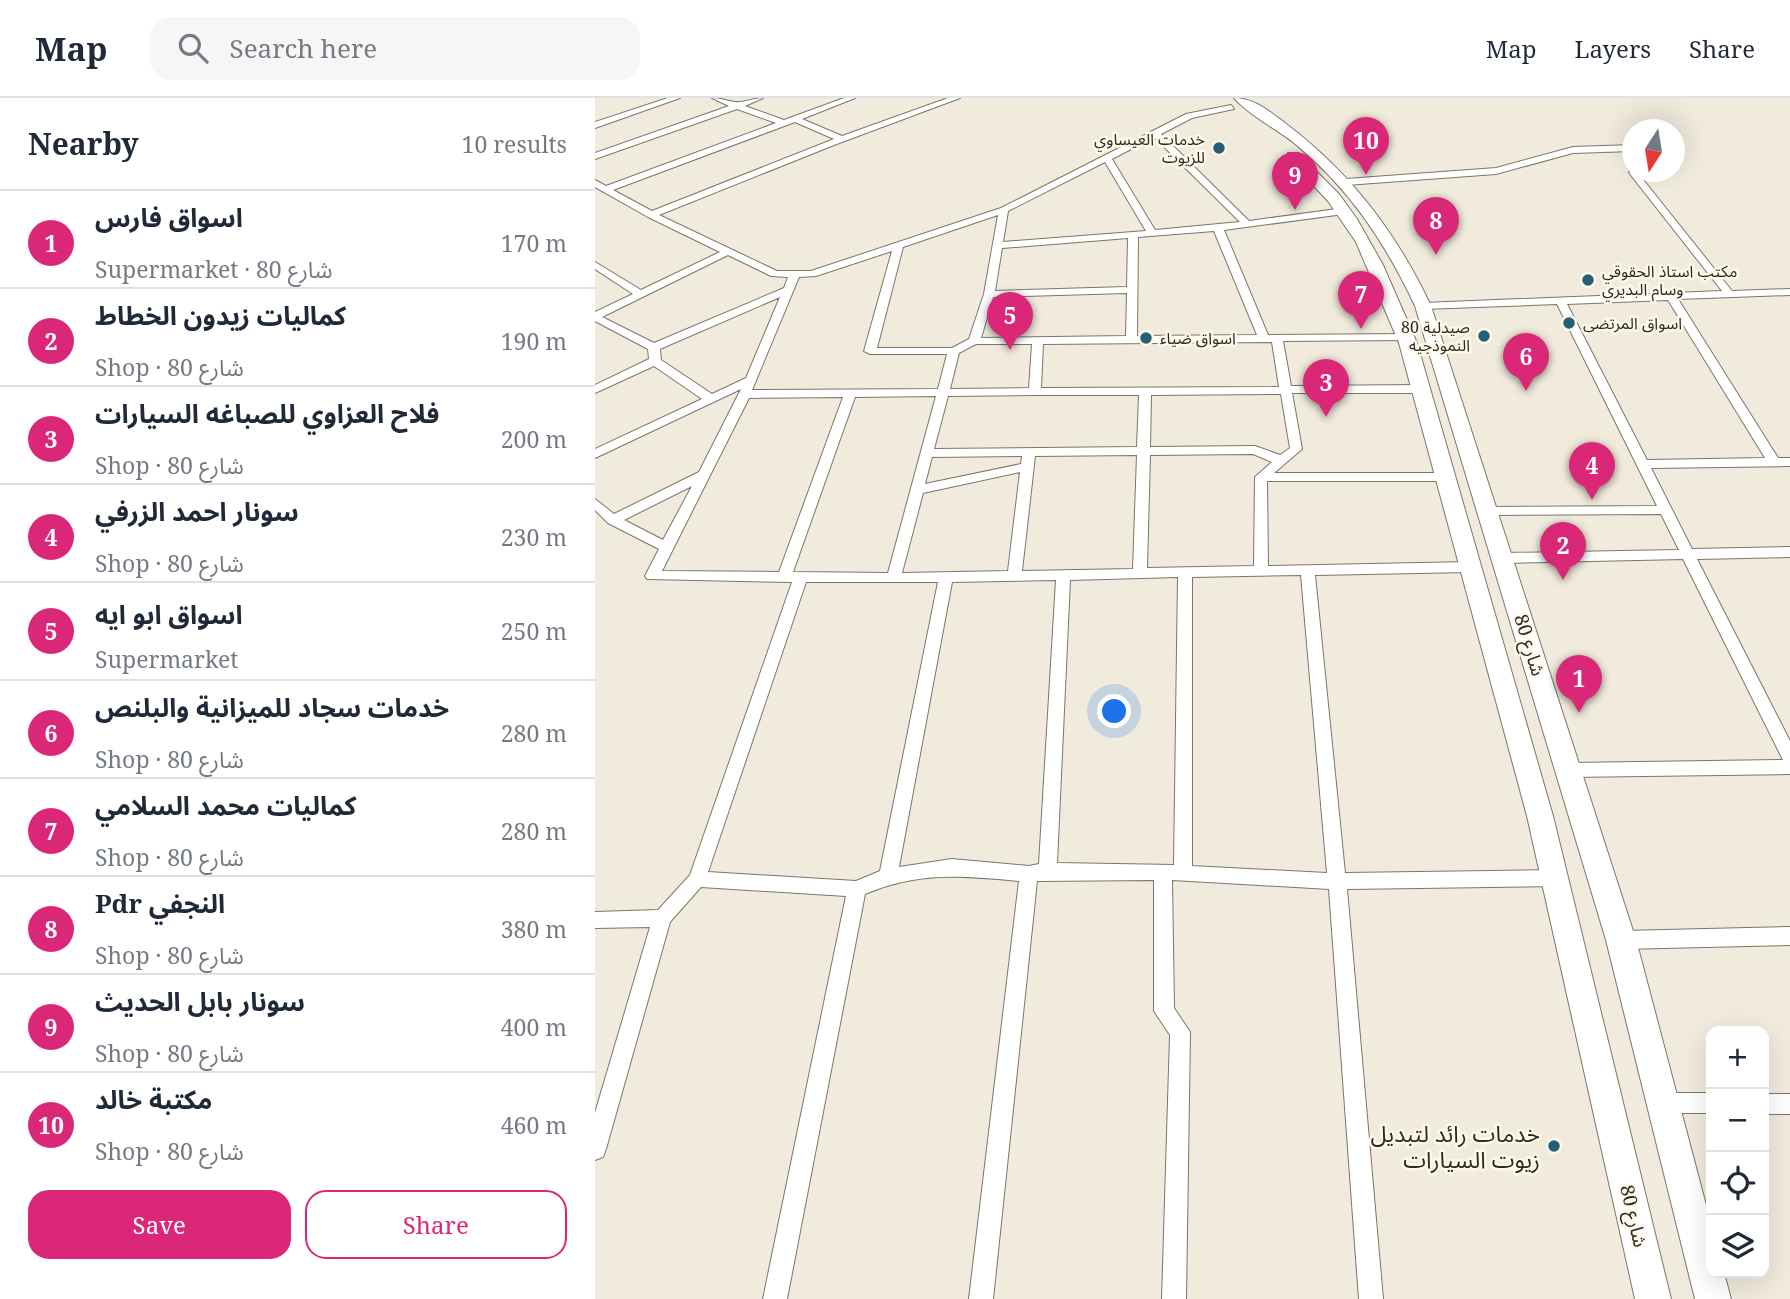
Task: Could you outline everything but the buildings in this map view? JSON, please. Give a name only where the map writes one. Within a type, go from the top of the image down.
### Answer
[{"type":"main road","name":"شارع 80","points":[[1229,101],[1346,182],[1371,210],[1406,264],[1423,306],[1621,940],[1713,1299]]},
{"type":"main road","name":"شارع 80","points":[[1229,101],[1303,165],[1361,232],[1406,337],[1423,389],[1556,877],[1653,1299]]},
{"type":"main road","points":[[1517,732],[1531,743],[1541,745],[1555,737],[1556,730]]},
{"type":"main road","points":[[1540,816],[1542,807],[1549,802],[1571,804],[1580,812]]},
{"type":"street","points":[[595,125],[676,98]]},
{"type":"street","points":[[716,98],[784,123]]},
{"type":"street","points":[[595,156],[759,98]]},
{"type":"street","points":[[606,189],[851,98]]},
{"type":"street","points":[[651,215],[955,98]]},
{"type":"street","points":[[595,183],[651,215],[775,274],[812,274],[1003,210],[1196,114],[1229,101]]},
{"type":"street","points":[[795,119],[843,140]]},
{"type":"street","points":[[1157,135],[1247,224]]},
{"type":"street","points":[[1346,182],[1496,171],[1573,150],[1622,148]]},
{"type":"street","points":[[1108,159],[1152,233]]},
{"type":"street","points":[[1639,182],[1729,294]]},
{"type":"street","points":[[974,341],[989,294],[1000,245],[1003,210]]},
{"type":"street","points":[[1000,245],[1218,228],[1344,211]]},
{"type":"street","points":[[1218,228],[1264,338]]},
{"type":"street","points":[[1131,340],[1133,234]]},
{"type":"street","points":[[898,247],[870,351],[954,351],[974,341],[1406,337]]},
{"type":"street","points":[[595,317],[729,251]]},
{"type":"street","points":[[595,265],[642,295]]},
{"type":"street","points":[[794,276],[745,394],[652,576],[894,578],[1470,566]]},
{"type":"street","points":[[989,294],[1132,290]]},
{"type":"street","points":[[595,317],[654,347],[786,291]]},
{"type":"street","points":[[1423,306],[1785,292],[1790,305]]},
{"type":"street","points":[[1670,295],[1775,462]]},
{"type":"street","points":[[1560,300],[1790,757]]},
{"type":"street","points":[[1261,572],[1261,477],[1296,449],[1277,338]]},
{"type":"street","points":[[1035,393],[1038,340]]},
{"type":"street","points":[[654,347],[655,360]]},
{"type":"street","points":[[894,578],[954,351]]},
{"type":"street","points":[[595,389],[655,360]]},
{"type":"street","points":[[655,360],[712,399]]},
{"type":"street","points":[[595,454],[751,380]]},
{"type":"street","points":[[745,394],[1423,389]]},
{"type":"street","points":[[1140,574],[1145,393]]},
{"type":"street","points":[[595,1149],[662,918],[697,879],[850,394]]},
{"type":"street","points":[[927,453],[1029,459],[1143,452],[1255,450],[1280,460]]},
{"type":"street","points":[[918,490],[1029,459]]},
{"type":"street","points":[[1014,576],[1029,459]]},
{"type":"street","points":[[1643,464],[1790,461]]},
{"type":"street","points":[[613,520],[703,475]]},
{"type":"street","points":[[1261,477],[1447,477]]},
{"type":"street","points":[[595,503],[613,520],[667,548]]},
{"type":"street","points":[[1488,511],[1666,510]]},
{"type":"street","points":[[1503,558],[1790,552]]},
{"type":"street","points":[[1308,571],[1337,881],[1371,1299]]},
{"type":"street","points":[[1174,1299],[1180,1032],[1164,1011],[1173,873],[1185,573]]},
{"type":"street","points":[[981,1299],[1039,873],[1063,575]]},
{"type":"street","points":[[888,876],[946,577]]},
{"type":"street","points":[[1568,770],[1790,767]]},
{"type":"street","points":[[697,879],[856,889],[888,876],[952,867],[1039,873],[1173,873],[1337,881],[1556,877]]},
{"type":"street","points":[[775,1299],[856,889]]},
{"type":"street","points":[[595,920],[662,918]]},
{"type":"street","points":[[1621,940],[1790,936]]},
{"type":"street","points":[[1663,1103],[1706,1103]]},
{"type":"street","points":[[1769,1104],[1790,1104]]},
{"type":"place","name":"خدمات العيساوي للزيوت","points":[[1219,148]]},
{"type":"place","name":"مكتبة خالد","points":[[1366,175]]},
{"type":"place","name":"سونار بابل الحديث","points":[[1295,210]]},
{"type":"place","name":"Pdr النجفي","points":[[1436,255]]},
{"type":"place","name":"مكتب استاذ الحقوقي وسام البديري","points":[[1588,280]]},
{"type":"place","name":"اسواق المرتضى","points":[[1569,323]]},
{"type":"place","name":"كماليات محمد السلامي","points":[[1361,329]]},
{"type":"place","name":"صيدلية 80 النموذجيه","points":[[1484,336]]},
{"type":"place","name":"اسواق ضياء","points":[[1146,338]]},
{"type":"place","name":"اسواق ابو ايه","points":[[1010,350]]},
{"type":"place","name":"خدمات سجاد للميزانية والبلنص","points":[[1526,391]]},
{"type":"place","name":"فلاح العزاوي للصباغه السيارات","points":[[1326,417]]},
{"type":"place","name":"سونار احمد الزرفي","points":[[1592,500]]},
{"type":"place","name":"كماليات زيدون الخطاط","points":[[1563,580]]},
{"type":"place","name":"اسواق فارس","points":[[1579,713]]},
{"type":"place","name":"خدمات رائد لتبديل زيوت السيارات","points":[[1554,1146]]}]
